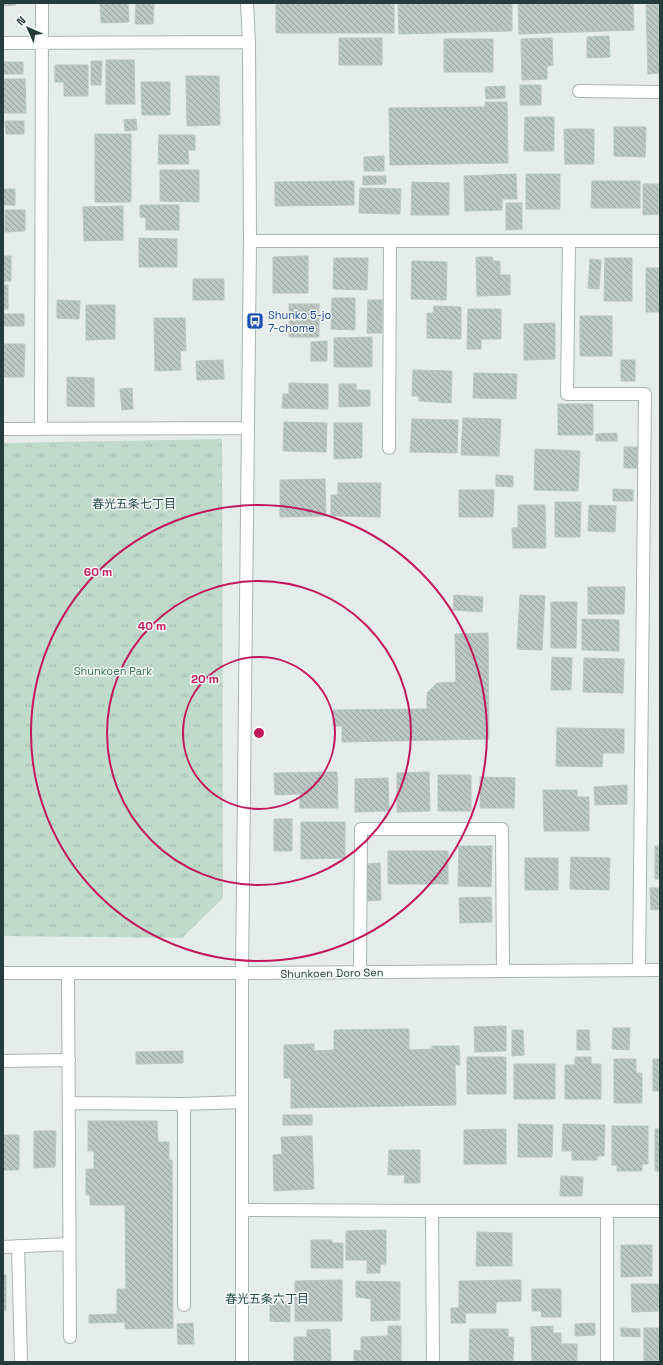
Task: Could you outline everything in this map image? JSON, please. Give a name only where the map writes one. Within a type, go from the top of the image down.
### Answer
[{"type":"street","points":[[41,429],[42,3]]},
{"type":"street","points":[[242,1362],[242,974],[250,241],[249,42],[247,3]]},
{"type":"street","points":[[3,42],[249,42]]},
{"type":"street","points":[[579,91],[660,92]]},
{"type":"street","points":[[250,241],[660,242]]},
{"type":"street","points":[[389,448],[390,242]]},
{"type":"street","points":[[569,242],[567,394],[645,394],[639,970]]},
{"type":"street","points":[[3,429],[248,428]]},
{"type":"street","points":[[360,972],[361,829],[502,829],[503,971]]},
{"type":"street","name":"Shunkoen Doro Sen","points":[[3,973],[242,974],[660,970]]},
{"type":"street","points":[[68,973],[70,1337]]},
{"type":"street","points":[[3,1061],[69,1060]]},
{"type":"street","points":[[69,1103],[184,1104],[242,1102]]},
{"type":"street","points":[[184,1104],[184,1305]]},
{"type":"street","points":[[242,1210],[660,1211]]},
{"type":"street","points":[[432,1211],[433,1362]]},
{"type":"street","points":[[607,1211],[607,1362]]},
{"type":"street","points":[[3,1246],[69,1244]]},
{"type":"street","points":[[18,1246],[21,1362]]},
{"type":"green space","name":"Shunkoen Park","points":[[222,439],[223,898],[182,938],[3,936],[3,443]]},
{"type":"building","points":[[3,3],[16,3],[16,5],[3,6]]},
{"type":"building","points":[[100,3],[128,3],[129,22],[101,23]]},
{"type":"building","points":[[136,3],[154,3],[153,24],[135,24]]},
{"type":"building","points":[[276,3],[394,3],[394,33],[276,33]]},
{"type":"building","points":[[512,3],[512,31],[399,34],[398,4]]},
{"type":"building","points":[[518,3],[633,3],[634,30],[519,34]]},
{"type":"building","points":[[660,4],[660,73],[648,74],[646,5]]},
{"type":"building","points":[[609,36],[610,57],[587,58],[587,37]]},
{"type":"building","points":[[339,38],[382,38],[382,65],[339,65]]},
{"type":"building","points":[[552,38],[553,65],[547,66],[547,79],[522,80],[521,39]]},
{"type":"building","points":[[444,39],[493,39],[493,72],[444,72]]},
{"type":"building","points":[[106,60],[134,60],[135,104],[106,104]]},
{"type":"building","points":[[91,61],[102,61],[101,85],[91,85]]},
{"type":"building","points":[[3,62],[23,62],[23,74],[3,74]]},
{"type":"building","points":[[55,65],[88,65],[88,96],[64,96],[64,82],[55,82]]},
{"type":"building","points":[[186,76],[219,76],[220,125],[187,126]]},
{"type":"building","points":[[3,79],[25,79],[26,113],[3,113]]},
{"type":"building","points":[[141,82],[170,82],[170,115],[142,115]]},
{"type":"building","points":[[520,85],[541,85],[541,105],[520,105]]},
{"type":"building","points":[[505,86],[505,98],[486,99],[485,87]]},
{"type":"building","points":[[485,102],[507,102],[508,163],[390,165],[389,108],[485,107]]},
{"type":"building","points":[[525,117],[554,117],[554,151],[524,151]]},
{"type":"building","points":[[136,119],[137,130],[125,131],[124,120]]},
{"type":"building","points":[[5,121],[24,121],[24,134],[6,134]]},
{"type":"building","points":[[614,127],[646,127],[645,157],[614,156]]},
{"type":"building","points":[[564,129],[594,129],[594,164],[565,164]]},
{"type":"building","points":[[95,134],[131,134],[131,202],[95,202]]},
{"type":"building","points":[[159,135],[195,135],[195,150],[188,150],[189,164],[158,164]]},
{"type":"building","points":[[384,156],[384,171],[364,171],[364,157]]},
{"type":"building","points":[[160,170],[199,170],[199,202],[160,201]]},
{"type":"building","points":[[516,174],[517,199],[502,199],[502,210],[465,211],[464,176]]},
{"type":"building","points":[[526,174],[560,174],[560,209],[526,209]]},
{"type":"building","points":[[363,176],[386,176],[386,184],[363,185]]},
{"type":"building","points":[[354,181],[354,205],[275,206],[275,182]]},
{"type":"building","points":[[592,181],[640,181],[640,208],[591,208]]},
{"type":"building","points":[[412,182],[449,183],[449,215],[411,215]]},
{"type":"building","points":[[643,184],[660,184],[660,214],[643,215]]},
{"type":"building","points":[[360,188],[401,189],[400,214],[359,213]]},
{"type":"building","points":[[3,189],[15,189],[15,205],[3,205]]},
{"type":"building","points":[[506,203],[522,203],[522,229],[506,230]]},
{"type":"building","points":[[140,205],[179,205],[179,230],[146,230],[146,218],[140,217]]},
{"type":"building","points":[[123,206],[123,240],[84,241],[83,207]]},
{"type":"building","points":[[5,210],[25,210],[25,231],[5,232]]},
{"type":"building","points":[[139,238],[177,239],[177,267],[139,267]]},
{"type":"building","points":[[3,256],[11,256],[11,281],[3,281]]},
{"type":"building","points":[[308,256],[308,293],[273,293],[273,257]]},
{"type":"building","points":[[476,257],[492,257],[493,261],[500,261],[500,275],[510,275],[510,295],[477,296]]},
{"type":"building","points":[[334,258],[368,258],[367,290],[333,289]]},
{"type":"building","points":[[605,258],[632,258],[632,301],[604,301]]},
{"type":"building","points":[[590,259],[601,260],[599,289],[588,288]]},
{"type":"building","points":[[412,261],[447,262],[446,300],[411,299]]},
{"type":"building","points":[[646,268],[660,268],[660,312],[646,312]]},
{"type":"building","points":[[193,279],[224,279],[224,300],[193,300]]},
{"type":"building","points":[[3,285],[8,285],[8,309],[3,309]]},
{"type":"building","points":[[332,298],[355,298],[355,330],[331,329]]},
{"type":"building","points":[[57,300],[80,301],[79,319],[57,318]]},
{"type":"building","points":[[368,300],[382,300],[382,333],[367,333]]},
{"type":"building","points":[[289,304],[319,304],[319,337],[289,337]]},
{"type":"building","points":[[86,305],[115,305],[115,339],[86,340]]},
{"type":"building","points":[[434,306],[461,307],[461,339],[427,338],[427,313],[433,313]]},
{"type":"building","points":[[468,309],[501,309],[501,339],[481,339],[481,349],[467,349]]},
{"type":"building","points":[[3,314],[24,314],[24,326],[3,326]]},
{"type":"building","points":[[580,316],[612,316],[612,356],[580,356]]},
{"type":"building","points":[[154,318],[185,318],[186,351],[180,351],[181,370],[155,371]]},
{"type":"building","points":[[555,323],[555,359],[524,360],[524,324]]},
{"type":"building","points":[[372,337],[372,367],[334,367],[334,338]]},
{"type":"building","points":[[327,341],[327,361],[311,361],[311,342]]},
{"type":"building","points":[[3,344],[25,344],[24,377],[3,377]]},
{"type":"building","points":[[223,360],[224,379],[197,380],[196,361]]},
{"type":"building","points":[[621,360],[635,360],[635,381],[621,381]]},
{"type":"building","points":[[413,370],[452,371],[451,403],[419,401],[419,396],[412,396]]},
{"type":"building","points":[[474,373],[517,374],[516,399],[473,398]]},
{"type":"building","points":[[67,377],[94,378],[94,407],[67,406]]},
{"type":"building","points":[[289,383],[328,384],[328,409],[282,408],[283,394],[289,394]]},
{"type":"building","points":[[339,384],[356,384],[356,390],[370,390],[370,406],[339,407]]},
{"type":"building","points":[[132,388],[133,409],[122,410],[120,389]]},
{"type":"building","points":[[558,404],[593,404],[593,435],[558,435]]},
{"type":"building","points":[[463,418],[501,419],[499,456],[461,455]]},
{"type":"building","points":[[412,419],[458,420],[457,453],[410,452]]},
{"type":"building","points":[[284,422],[327,423],[326,452],[283,451]]},
{"type":"building","points":[[334,423],[362,423],[362,458],[334,459]]},
{"type":"building","points":[[617,433],[617,441],[596,441],[596,434]]},
{"type":"building","points":[[624,447],[637,447],[637,468],[624,468]]},
{"type":"building","points":[[535,449],[580,451],[578,491],[534,490]]},
{"type":"building","points":[[496,475],[513,476],[513,487],[496,486]]},
{"type":"building","points":[[325,479],[326,516],[280,517],[280,480]]},
{"type":"building","points":[[338,483],[381,483],[380,517],[331,516],[331,495],[338,495]]},
{"type":"building","points":[[613,489],[633,490],[633,501],[613,501]]},
{"type":"building","points":[[459,490],[494,490],[493,517],[459,517]]},
{"type":"building","points":[[555,502],[581,502],[580,537],[555,537]]},
{"type":"building","points":[[518,505],[545,505],[546,548],[513,548],[512,528],[518,528]]},
{"type":"building","points":[[589,505],[616,506],[615,532],[588,531]]},
{"type":"building","points":[[588,587],[625,587],[624,614],[588,614]]},
{"type":"building","points":[[454,595],[483,597],[482,612],[453,610]]},
{"type":"building","points":[[520,595],[545,596],[542,650],[517,649]]},
{"type":"building","points":[[551,602],[577,602],[576,648],[551,648]]},
{"type":"building","points":[[582,619],[619,620],[619,651],[582,650]]},
{"type":"building","points":[[488,633],[489,739],[342,742],[342,726],[333,726],[333,710],[427,709],[427,693],[437,683],[456,682],[455,634]]},
{"type":"building","points":[[552,657],[572,658],[571,690],[551,690]]},
{"type":"building","points":[[584,658],[624,659],[623,693],[583,692]]},
{"type":"building","points":[[557,728],[624,729],[624,753],[603,753],[602,767],[556,766]]},
{"type":"building","points":[[337,772],[338,808],[300,808],[300,794],[275,795],[274,773]]},
{"type":"building","points":[[429,772],[430,811],[397,812],[397,773]]},
{"type":"building","points":[[438,775],[471,775],[471,811],[438,811]]},
{"type":"building","points":[[480,777],[515,778],[514,808],[480,808]]},
{"type":"building","points":[[388,778],[389,811],[355,812],[355,779]]},
{"type":"building","points":[[627,785],[627,804],[595,805],[594,787]]},
{"type":"building","points":[[543,790],[577,790],[577,797],[589,797],[589,831],[544,831]]},
{"type":"building","points":[[274,819],[292,819],[292,851],[274,851]]},
{"type":"building","points":[[301,822],[345,822],[345,858],[301,859]]},
{"type":"building","points":[[459,846],[492,846],[491,887],[458,886]]},
{"type":"building","points":[[655,846],[660,846],[660,879],[655,879]]},
{"type":"building","points":[[388,851],[448,851],[448,884],[388,884]]},
{"type":"building","points":[[571,857],[610,858],[609,890],[570,889]]},
{"type":"building","points":[[525,858],[558,858],[558,890],[525,890]]},
{"type":"building","points":[[380,863],[381,900],[368,901],[367,864]]},
{"type":"building","points":[[650,888],[660,888],[660,909],[651,910]]},
{"type":"building","points":[[491,897],[492,922],[460,923],[459,898]]},
{"type":"building","points":[[506,1026],[506,1051],[475,1052],[474,1027]]},
{"type":"building","points":[[613,1028],[630,1028],[629,1050],[612,1049]]},
{"type":"building","points":[[409,1029],[409,1050],[432,1049],[432,1046],[459,1046],[460,1065],[455,1065],[456,1105],[291,1108],[291,1078],[284,1078],[284,1045],[314,1044],[314,1051],[334,1050],[334,1030]]},
{"type":"building","points":[[512,1030],[523,1030],[524,1055],[512,1056]]},
{"type":"building","points":[[577,1030],[589,1030],[590,1050],[577,1050]]},
{"type":"building","points":[[183,1051],[183,1063],[136,1064],[136,1052]]},
{"type":"building","points":[[467,1057],[506,1057],[506,1094],[467,1094]]},
{"type":"building","points":[[575,1057],[591,1057],[591,1064],[601,1064],[601,1099],[565,1099],[565,1065],[575,1065]]},
{"type":"building","points":[[614,1059],[636,1059],[636,1073],[642,1073],[642,1103],[614,1103]]},
{"type":"building","points":[[653,1059],[660,1059],[660,1091],[653,1091]]},
{"type":"building","points":[[514,1064],[555,1064],[555,1099],[514,1099]]},
{"type":"building","points":[[283,1115],[312,1115],[312,1125],[283,1125]]},
{"type":"building","points":[[88,1121],[157,1121],[158,1142],[169,1142],[169,1160],[172,1160],[173,1328],[125,1329],[125,1322],[89,1323],[89,1315],[117,1314],[117,1289],[126,1289],[125,1205],[90,1205],[90,1195],[86,1195],[86,1169],[94,1169],[94,1151],[88,1151]]},
{"type":"building","points":[[518,1124],[553,1125],[552,1157],[518,1157]]},
{"type":"building","points":[[563,1124],[605,1125],[604,1156],[597,1156],[597,1160],[572,1160],[572,1151],[562,1151]]},
{"type":"building","points":[[612,1126],[648,1126],[648,1164],[642,1164],[642,1171],[617,1171],[617,1165],[612,1165]]},
{"type":"building","points":[[506,1129],[506,1164],[464,1164],[464,1130]]},
{"type":"building","points":[[655,1129],[660,1129],[660,1171],[655,1171]]},
{"type":"building","points":[[34,1131],[56,1131],[55,1167],[34,1168]]},
{"type":"building","points":[[3,1135],[19,1135],[19,1170],[3,1170]]},
{"type":"building","points":[[312,1136],[314,1189],[274,1191],[273,1155],[282,1154],[281,1137]]},
{"type":"building","points":[[389,1150],[420,1150],[420,1183],[404,1183],[405,1175],[388,1175]]},
{"type":"building","points":[[561,1176],[583,1177],[582,1196],[560,1196]]},
{"type":"building","points":[[386,1230],[386,1264],[380,1264],[380,1273],[367,1273],[367,1260],[346,1260],[346,1231]]},
{"type":"building","points":[[477,1232],[512,1233],[512,1266],[476,1266]]},
{"type":"building","points":[[311,1240],[332,1240],[332,1243],[343,1243],[343,1268],[311,1268]]},
{"type":"building","points":[[621,1245],[652,1245],[652,1276],[621,1277]]},
{"type":"building","points":[[3,1275],[6,1275],[6,1311],[3,1311]]},
{"type":"building","points":[[342,1280],[342,1321],[295,1321],[295,1281]]},
{"type":"building","points":[[521,1280],[521,1301],[496,1302],[496,1313],[465,1313],[466,1323],[451,1323],[451,1308],[459,1308],[459,1281]]},
{"type":"building","points":[[356,1281],[400,1282],[400,1320],[371,1321],[371,1299],[356,1297]]},
{"type":"building","points":[[631,1284],[660,1284],[660,1311],[632,1312]]},
{"type":"building","points":[[532,1289],[561,1289],[561,1317],[542,1317],[541,1311],[532,1311]]},
{"type":"building","points":[[270,1302],[290,1302],[290,1322],[270,1321]]},
{"type":"building","points":[[193,1323],[194,1344],[178,1344],[177,1324]]},
{"type":"building","points":[[595,1323],[595,1335],[575,1336],[575,1324]]},
{"type":"building","points":[[388,1326],[401,1326],[401,1362],[354,1362],[354,1350],[361,1351],[361,1337],[388,1336]]},
{"type":"building","points":[[553,1326],[553,1333],[561,1333],[561,1344],[577,1344],[577,1362],[532,1362],[531,1327]]},
{"type":"building","points":[[621,1328],[640,1329],[640,1337],[621,1336]]},
{"type":"building","points":[[644,1328],[660,1328],[660,1360],[644,1361]]},
{"type":"building","points":[[330,1329],[331,1362],[294,1362],[294,1337],[307,1337],[307,1330]]},
{"type":"building","points":[[470,1329],[508,1329],[508,1337],[514,1337],[513,1361],[469,1362]]},
{"type":"place","name":"Shunko 5-jo 7-chome","points":[[255,321]]},
{"type":"district","name":"春光五条七丁目","points":[[134,504]]},
{"type":"district","name":"春光五条六丁目","points":[[267,1299]]}]
